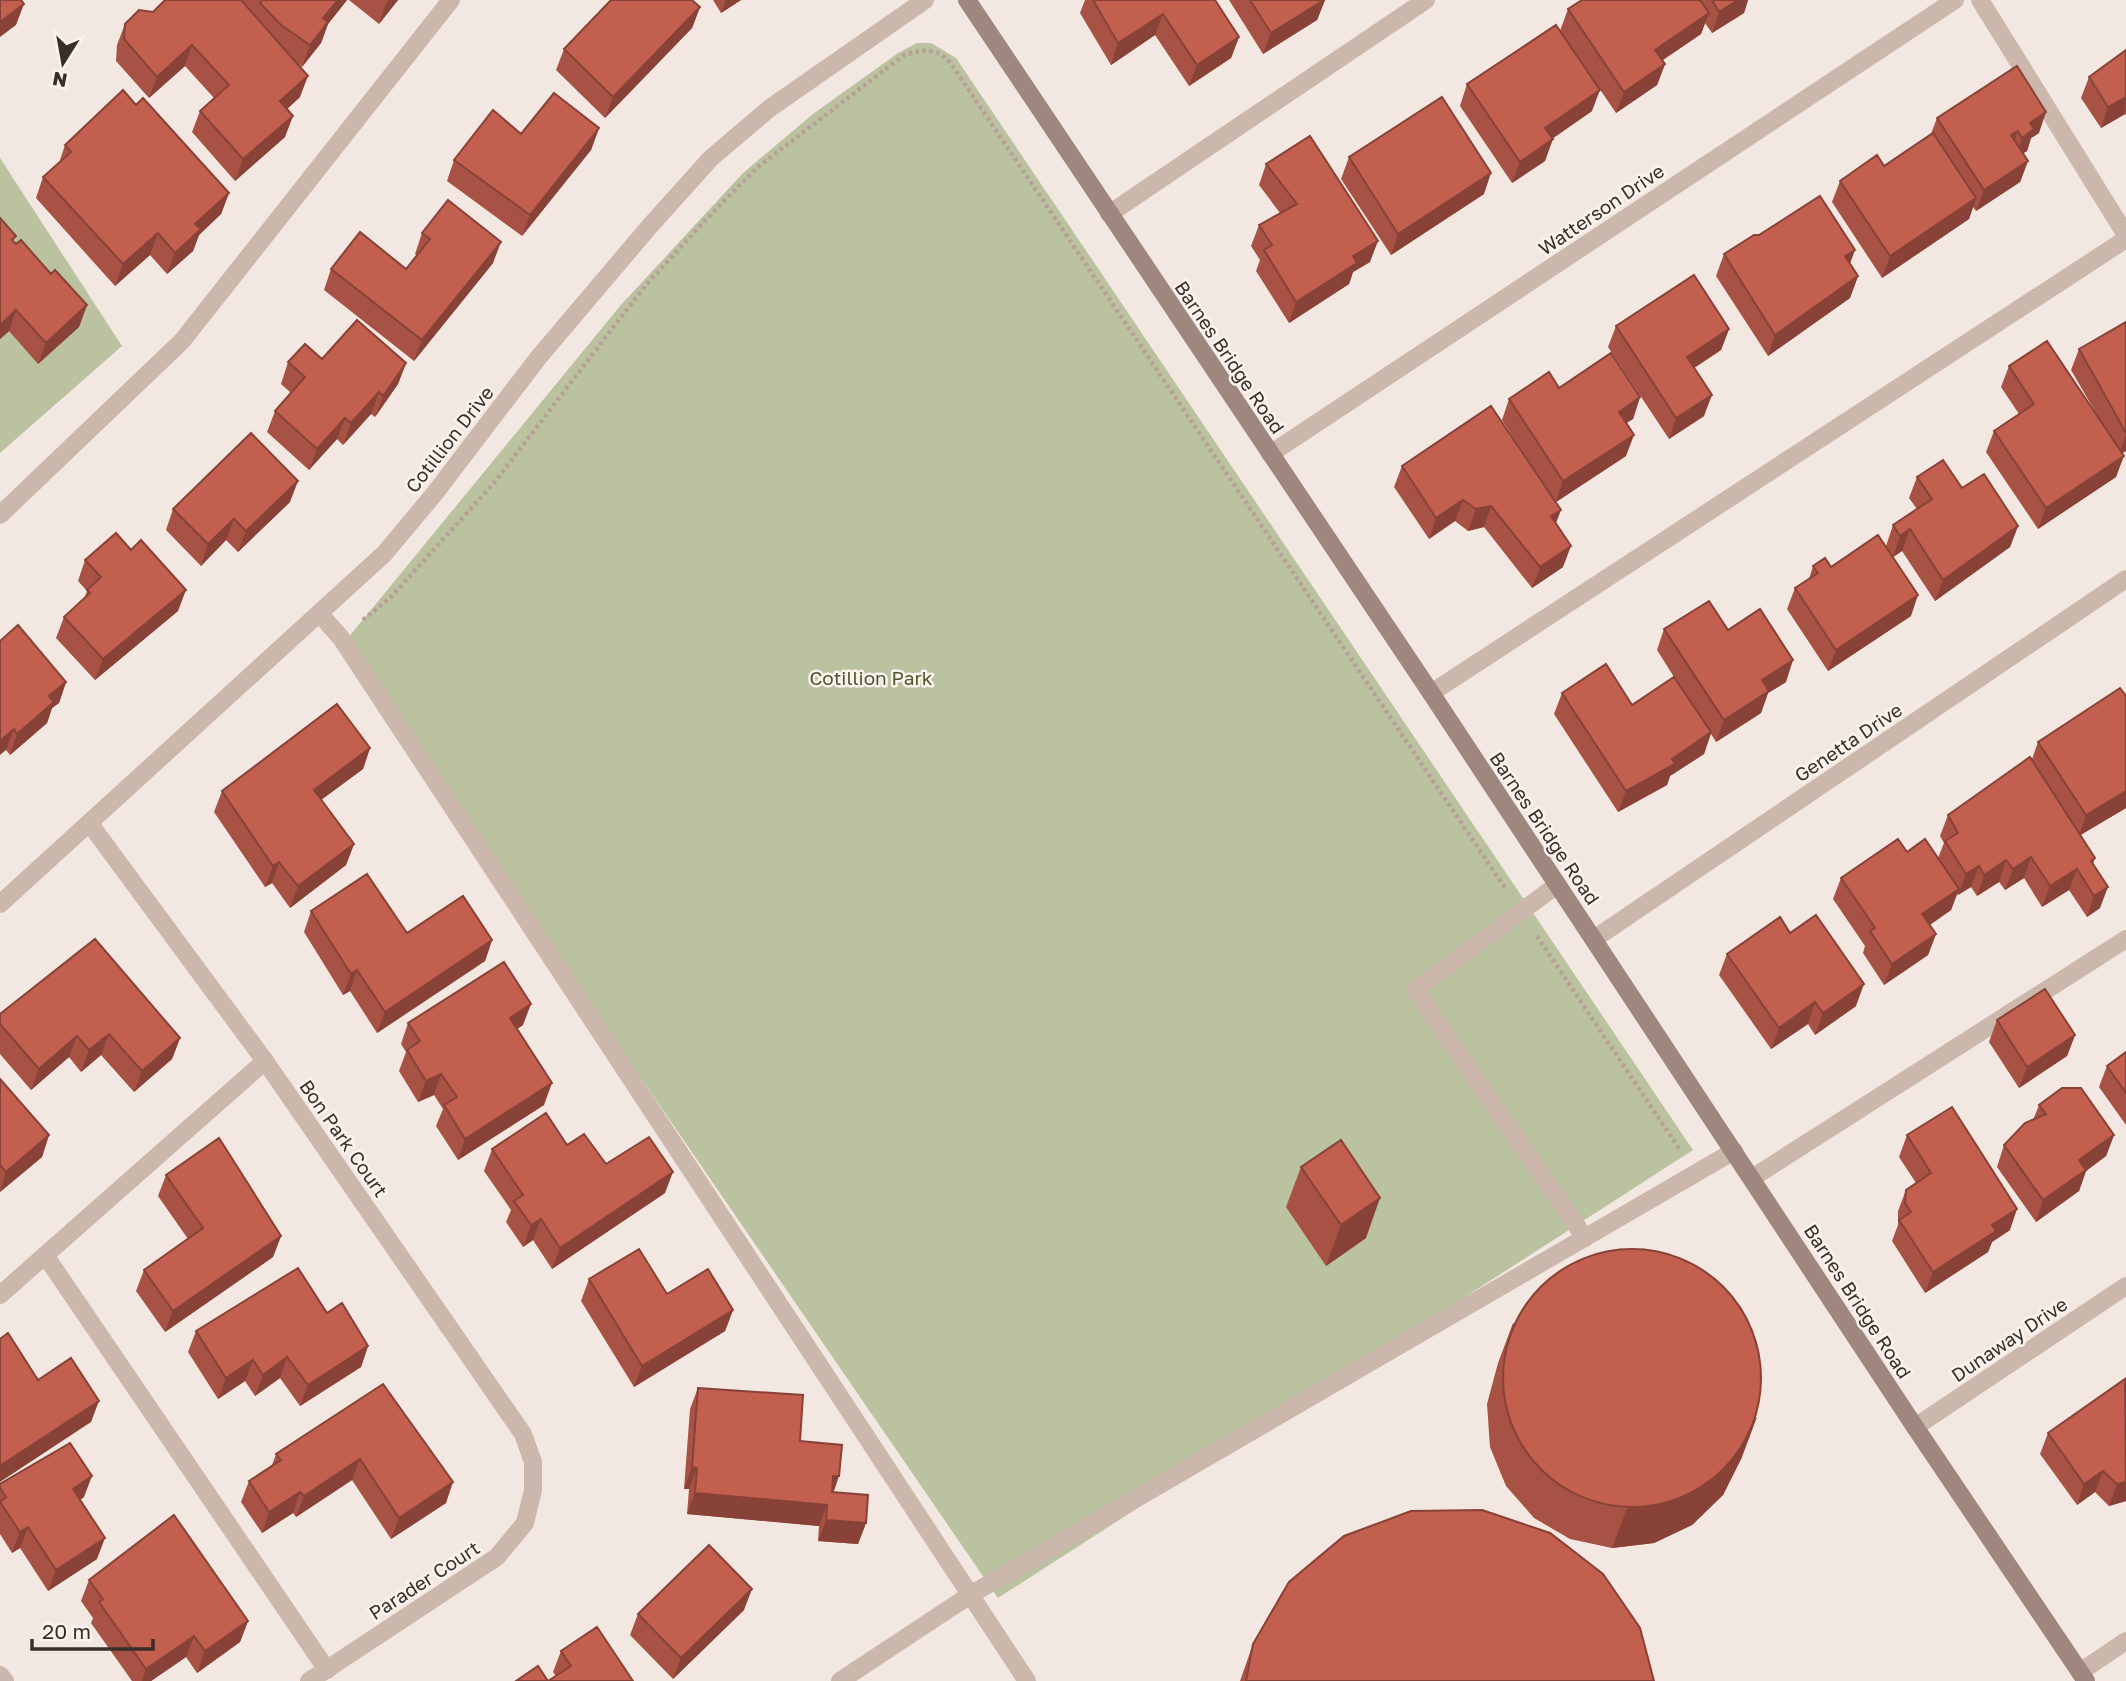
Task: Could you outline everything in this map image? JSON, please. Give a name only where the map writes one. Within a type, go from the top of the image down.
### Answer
[{"type":"street","points":[[0,515],[182,341],[451,0]]},
{"type":"street","name":"Cotillion Drive","points":[[0,904],[384,554],[435,493],[538,358],[649,227],[711,159],[770,107],[925,0]]},
{"type":"street","name":"Barnes Bridge Road","points":[[967,0],[1431,693],[1915,1427],[2083,1676]]},
{"type":"street","points":[[1109,214],[1426,0]]},
{"type":"street","name":"Watterson Drive","points":[[1270,454],[1955,0]]},
{"type":"street","points":[[1431,693],[2126,237],[1980,0]]},
{"type":"street","name":"Genetta Drive","points":[[1594,939],[2126,579]]},
{"type":"street","points":[[319,613],[341,638],[1027,1681]]},
{"type":"street","name":"Bon Park Court","points":[[90,824],[265,1061],[523,1434],[533,1462],[533,1490]]},
{"type":"street","points":[[1557,885],[1415,990],[1585,1238]]},
{"type":"street","points":[[1752,1178],[2126,939]]},
{"type":"street","points":[[0,1295],[265,1061]]},
{"type":"street","points":[[840,1681],[970,1595],[1734,1151]]},
{"type":"street","points":[[45,1255],[327,1670]]},
{"type":"street","name":"Dunaway Drive","points":[[1915,1427],[2126,1286]]},
{"type":"street","name":"Parader Court","points":[[309,1681],[497,1557],[525,1523],[533,1490]]},
{"type":"street","points":[[2083,1676],[2126,1641]]},
{"type":"street","points":[[0,1675],[5,1681]]},
{"type":"path","points":[[341,638],[391,597],[494,483],[645,286],[759,166],[904,55],[932,50],[944,54],[1696,1174]]},
{"type":"green space","name":"Cotillion Park","points":[[917,43],[931,43],[956,58],[1693,1150],[998,1598],[343,644],[620,306],[743,173],[813,114],[898,53]]},
{"type":"green space","points":[[0,158],[122,346],[0,453]]},
{"type":"building","points":[[0,0],[21,0],[24,4],[0,22]]},
{"type":"building","points":[[165,0],[241,0],[308,76],[280,101],[293,116],[243,159],[200,111],[229,85],[192,45],[157,77],[124,39],[125,24],[139,10],[153,12]]},
{"type":"building","points":[[262,0],[338,0],[323,18],[328,22],[310,45],[281,25],[260,3]]},
{"type":"building","points":[[611,0],[692,0],[700,7],[613,97],[564,49]]},
{"type":"building","points":[[1093,0],[1215,0],[1239,37],[1197,65],[1163,14],[1118,43]]},
{"type":"building","points":[[1250,0],[1324,0],[1271,33]]},
{"type":"building","points":[[1582,0],[1700,0],[1709,13],[1655,50],[1665,64],[1624,92],[1568,9]]},
{"type":"building","points":[[1712,0],[1738,0],[1719,12]]},
{"type":"building","points":[[1556,25],[1600,90],[1545,128],[1553,139],[1520,162],[1467,84]]},
{"type":"building","points":[[2126,50],[2126,97],[2108,107],[2089,77]]},
{"type":"building","points":[[2017,66],[2046,112],[2030,123],[2034,129],[2022,138],[2018,131],[2011,135],[2028,161],[1984,190],[1937,118]]},
{"type":"building","points":[[123,90],[136,105],[143,98],[229,193],[195,224],[201,229],[175,253],[158,233],[123,264],[43,177],[71,152],[65,145]]},
{"type":"building","points":[[554,93],[599,128],[530,215],[454,160],[493,110],[521,134]]},
{"type":"building","points":[[1442,97],[1491,173],[1398,234],[1349,157]]},
{"type":"building","points":[[1933,133],[1976,198],[1890,256],[1840,181],[1877,155],[1884,166]]},
{"type":"building","points":[[1310,136],[1378,241],[1353,256],[1357,263],[1296,302],[1264,250],[1272,245],[1259,225],[1297,204],[1266,164]]},
{"type":"building","points":[[1820,196],[1855,250],[1845,256],[1858,276],[1775,335],[1724,254]]},
{"type":"building","points":[[448,200],[501,242],[422,340],[331,269],[360,232],[406,269],[430,239],[422,233]]},
{"type":"building","points":[[0,218],[16,236],[12,240],[16,244],[21,240],[51,274],[55,270],[87,305],[46,343],[16,310],[0,325]]},
{"type":"building","points":[[1694,275],[1729,329],[1687,357],[1712,395],[1676,418],[1616,326]]},
{"type":"building","points":[[357,320],[406,363],[383,396],[379,392],[351,423],[345,418],[317,449],[275,411],[305,377],[288,362],[305,344],[322,359]]},
{"type":"building","points":[[2126,322],[2126,433],[2079,349]]},
{"type":"building","points":[[2047,341],[2124,456],[2046,508],[1994,431],[2034,404],[2009,366]]},
{"type":"building","points":[[1611,353],[1640,397],[1619,412],[1634,435],[1563,481],[1509,399],[1549,372],[1559,388]]},
{"type":"building","points":[[1491,406],[1561,510],[1551,516],[1571,546],[1540,567],[1491,506],[1476,509],[1463,500],[1436,518],[1402,466]]},
{"type":"building","points":[[251,433],[298,481],[246,531],[234,519],[208,544],[173,509]]},
{"type":"building","points":[[1943,460],[1962,488],[1984,474],[2018,526],[1943,580],[1910,529],[1900,536],[1893,525],[1932,499],[1917,477]]},
{"type":"building","points":[[116,533],[131,550],[141,540],[186,590],[103,659],[64,617],[90,593],[87,590],[101,577],[85,560]]},
{"type":"building","points":[[1878,535],[1918,595],[1836,650],[1795,588],[1818,573],[1813,566],[1825,558],[1831,567]]},
{"type":"building","points":[[1709,601],[1728,630],[1760,609],[1793,660],[1762,680],[1769,691],[1724,720],[1664,629]]},
{"type":"building","points":[[18,625],[66,682],[49,696],[54,702],[17,734],[14,729],[0,741],[0,641]]},
{"type":"building","points":[[1606,664],[1632,705],[1674,677],[1711,732],[1672,759],[1675,764],[1626,791],[1562,693]]},
{"type":"building","points":[[2120,688],[2126,696],[2126,791],[2086,815],[2038,742]]},
{"type":"building","points":[[337,704],[370,748],[314,790],[354,844],[298,886],[279,862],[273,866],[222,791]]},
{"type":"building","points":[[2030,757],[2095,858],[2091,861],[2108,887],[2094,896],[2077,869],[2050,886],[2031,857],[2013,869],[2006,860],[1984,875],[1979,866],[1966,874],[1945,841],[1958,833],[1948,815]]},
{"type":"building","points":[[1898,839],[1907,852],[1925,839],[1959,889],[1922,914],[1936,934],[1892,964],[1870,931],[1875,928],[1841,878]]},
{"type":"building","points":[[367,874],[407,933],[463,896],[492,940],[385,1012],[357,970],[351,974],[311,911]]},
{"type":"building","points":[[1816,915],[1864,984],[1823,1013],[1815,1002],[1779,1028],[1727,954],[1780,917],[1790,933]]},
{"type":"building","points":[[95,939],[180,1038],[142,1071],[109,1034],[89,1050],[77,1036],[39,1069],[0,1024],[0,1014]]},
{"type":"building","points":[[504,962],[531,1004],[510,1018],[552,1083],[465,1139],[444,1105],[457,1097],[441,1074],[426,1081],[407,1050],[420,1041],[408,1023]]},
{"type":"building","points":[[2045,989],[2075,1035],[2027,1067],[1997,1020]]},
{"type":"building","points":[[2126,1052],[2126,1093],[2107,1066]]},
{"type":"building","points":[[0,1079],[49,1135],[6,1172],[0,1165]]},
{"type":"building","points":[[2062,1088],[2081,1088],[2114,1135],[2079,1160],[2086,1170],[2043,1200],[2004,1145],[2025,1123],[2046,1114],[2039,1105]]},
{"type":"building","points":[[1952,1107],[2017,1209],[1992,1225],[1996,1231],[1933,1272],[1899,1220],[1911,1212],[1905,1203],[1906,1190],[1931,1173],[1907,1135]]},
{"type":"building","points":[[546,1113],[567,1145],[584,1134],[606,1164],[649,1137],[673,1172],[560,1248],[541,1219],[531,1225],[514,1201],[523,1195],[492,1149]]},
{"type":"building","points":[[219,1138],[281,1236],[173,1311],[144,1270],[203,1228],[166,1175]]},
{"type":"building","points":[[1341,1140],[1380,1198],[1341,1225],[1301,1167]]},
{"type":"building","points":[[639,1249],[667,1294],[708,1269],[733,1310],[642,1366],[589,1279]]},
{"type":"building","points":[[1619,1249],[1645,1249],[1670,1254],[1693,1264],[1714,1278],[1732,1296],[1746,1317],[1756,1340],[1761,1378],[1756,1416],[1746,1439],[1732,1460],[1714,1478],[1693,1492],[1670,1502],[1645,1507],[1619,1507],[1594,1502],[1571,1492],[1550,1478],[1532,1460],[1518,1439],[1508,1416],[1503,1391],[1503,1365],[1508,1340],[1518,1317],[1532,1296],[1550,1278],[1571,1264],[1594,1254]]},
{"type":"building","points":[[298,1268],[327,1313],[342,1303],[368,1346],[308,1385],[287,1357],[263,1375],[253,1360],[226,1378],[196,1331]]},
{"type":"building","points":[[8,1333],[38,1380],[71,1358],[99,1401],[0,1466],[0,1339]]},
{"type":"building","points":[[2125,1379],[2126,1482],[2117,1484],[2103,1471],[2084,1484],[2048,1433]]},
{"type":"building","points":[[383,1384],[453,1482],[399,1518],[360,1459],[304,1496],[300,1492],[269,1512],[249,1481],[281,1460],[276,1454]]},
{"type":"building","points":[[698,1388],[803,1395],[800,1441],[842,1445],[839,1476],[833,1476],[832,1492],[868,1495],[866,1523],[826,1520],[827,1505],[695,1493],[697,1468],[692,1467]]},
{"type":"building","points":[[70,1443],[92,1476],[73,1489],[105,1538],[56,1570],[28,1527],[20,1532],[0,1502],[6,1497],[0,1484]]},
{"type":"building","points":[[1482,1510],[1550,1533],[1603,1574],[1640,1628],[1654,1681],[1246,1681],[1253,1644],[1289,1582],[1344,1536],[1411,1511]]},
{"type":"building","points":[[174,1515],[248,1621],[205,1651],[194,1636],[146,1669],[99,1602],[103,1599],[89,1580]]},
{"type":"building","points":[[709,1545],[752,1589],[681,1658],[638,1614]]},
{"type":"building","points":[[597,1627],[633,1681],[548,1681],[571,1666],[561,1651]]},
{"type":"building","points":[[538,1666],[548,1681],[516,1681]]}]
